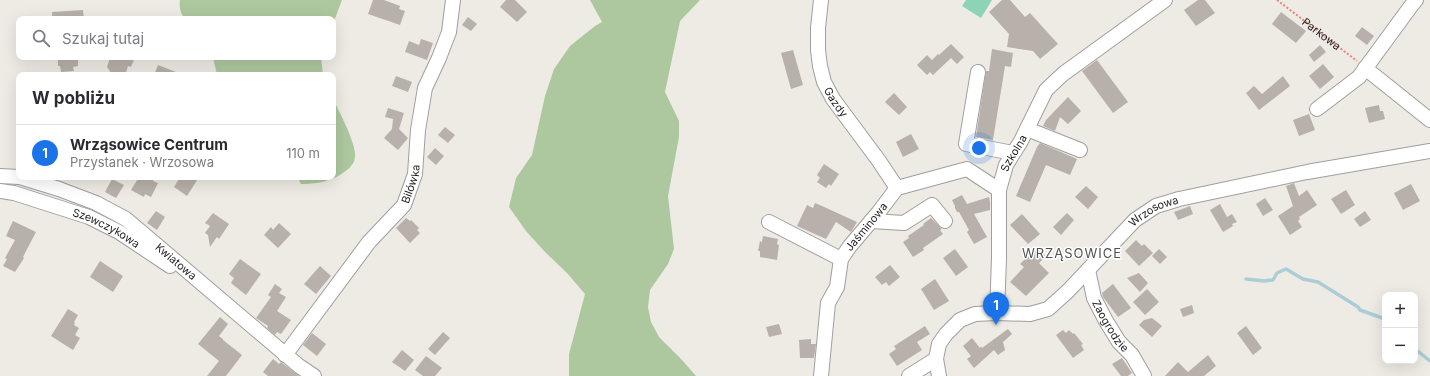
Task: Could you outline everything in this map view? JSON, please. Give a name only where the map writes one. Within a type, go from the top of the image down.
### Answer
[{"type":"street","name":"Bilówka","points":[[285,355],[369,242],[404,205],[415,174],[418,130],[425,88],[449,32],[453,0]]},
{"type":"street","name":"Gazdy","points":[[822,0],[818,28],[818,50],[824,82],[833,99],[897,188]]},
{"type":"street","name":"Szkolna","points":[[997,313],[999,190],[1006,165],[1046,90],[1062,74],[1165,0]]},
{"type":"street","points":[[1317,109],[1358,77],[1416,0]]},
{"type":"street","points":[[1366,68],[1430,120]]},
{"type":"street","points":[[978,72],[966,144],[1013,153]]},
{"type":"street","points":[[1026,129],[1080,150]]},
{"type":"street","name":"Wrzosowa","points":[[936,359],[937,349],[948,331],[960,320],[968,316],[975,314],[997,313],[1030,314],[1048,309],[1058,301],[1135,220],[1148,210],[1172,200],[1307,172],[1430,150]]},
{"type":"street","points":[[897,188],[967,169],[999,190]]},
{"type":"street","name":"Kwiatowa","points":[[0,176],[16,177]]},
{"type":"street","name":"Kwiatowa","points":[[31,180],[59,188],[96,203],[126,220],[298,366],[314,376]]},
{"type":"street","name":"Jaśminowa","points":[[821,376],[828,303],[837,287],[841,259],[897,188]]},
{"type":"street","name":"Szewczykowa","points":[[0,191],[14,193],[94,219],[119,232],[173,268],[205,293],[217,300],[222,301]]},
{"type":"street","points":[[871,221],[904,224],[932,205],[945,220]]},
{"type":"street","points":[[769,222],[841,259]]},
{"type":"street","name":"Zaogrodzie","points":[[1088,270],[1094,298],[1106,321],[1120,342],[1132,355],[1144,376]]},
{"type":"street","points":[[909,376],[936,359],[939,376]]},
{"type":"path","name":"Parkowa","points":[[1278,0],[1366,68]]},
{"type":"green space","points":[[180,0],[342,0],[336,16],[183,16],[180,10]]},
{"type":"green space","points":[[590,0],[700,0],[680,21],[665,92],[679,121],[679,137],[668,196],[674,249],[668,264],[650,290],[648,307],[651,322],[659,337],[696,376],[569,376],[569,354],[585,294],[567,273],[526,231],[509,207],[516,178],[532,155],[545,96],[554,69],[570,46],[602,22]]},
{"type":"green space","points":[[966,0],[992,0],[981,18],[962,6]]},
{"type":"green space","points":[[214,60],[321,60],[323,72],[216,72]]},
{"type":"green space","points":[[336,105],[343,119],[355,152],[355,157],[350,168],[336,177]]},
{"type":"green space","points":[[299,180],[328,180],[311,184],[301,184]]},
{"type":"building","points":[[373,0],[384,0],[400,6],[399,9],[405,11],[400,25],[368,14]]},
{"type":"building","points":[[506,0],[515,0],[527,12],[517,22],[500,7]]},
{"type":"building","points":[[1002,0],[1010,0],[1025,17],[1030,13],[1058,44],[1040,59],[1033,51],[1007,47],[1009,34],[989,12]]},
{"type":"building","points":[[1198,0],[1205,0],[1215,13],[1196,26],[1184,10]]},
{"type":"building","points":[[83,10],[84,16],[52,16],[52,12]]},
{"type":"building","points":[[1281,12],[1306,31],[1296,43],[1272,24]]},
{"type":"building","points":[[468,17],[477,24],[471,31],[462,25]]},
{"type":"building","points":[[1362,27],[1374,36],[1367,45],[1355,36]]},
{"type":"building","points":[[421,39],[433,43],[427,60],[405,52],[409,41],[419,45]]},
{"type":"building","points":[[951,44],[964,57],[957,64],[951,58],[933,75],[930,72],[927,75],[917,65],[927,55],[932,60]]},
{"type":"building","points":[[1320,45],[1326,52],[1314,62],[1309,55]]},
{"type":"building","points":[[992,49],[1013,53],[1011,67],[1005,66],[993,140],[976,137],[986,71],[989,71]]},
{"type":"building","points":[[793,50],[803,85],[791,89],[781,53]]},
{"type":"building","points":[[58,60],[78,60],[78,66],[73,67],[74,71],[61,72],[60,66],[58,66]]},
{"type":"building","points":[[109,60],[134,60],[131,67],[128,66],[126,72],[110,72],[107,67]]},
{"type":"building","points":[[1097,60],[1128,102],[1113,113],[1082,71]]},
{"type":"building","points":[[1323,64],[1334,77],[1320,89],[1309,76]]},
{"type":"building","points":[[158,65],[176,72],[155,72]]},
{"type":"building","points":[[396,76],[412,82],[408,92],[392,86]]},
{"type":"building","points":[[1283,76],[1290,86],[1259,110],[1246,93],[1254,86],[1262,94]]},
{"type":"building","points":[[894,93],[907,107],[899,115],[885,102]]},
{"type":"building","points":[[1068,97],[1081,111],[1068,124],[1060,117],[1055,131],[1043,126],[1046,120]]},
{"type":"building","points":[[1379,105],[1380,111],[1383,111],[1385,119],[1369,123],[1365,108]]},
{"type":"building","points":[[388,108],[404,113],[399,129],[408,138],[398,150],[384,138],[392,129],[393,119],[385,117]]},
{"type":"building","points":[[1309,114],[1315,130],[1299,136],[1293,120]]},
{"type":"building","points":[[445,127],[455,135],[448,143],[438,135]]},
{"type":"building","points":[[911,134],[919,149],[903,157],[896,142]]},
{"type":"building","points":[[1040,143],[1077,159],[1070,175],[1046,165],[1030,202],[1016,196]]},
{"type":"building","points":[[435,148],[444,156],[436,165],[427,157]]},
{"type":"building","points":[[824,164],[839,174],[831,186],[829,184],[826,188],[817,182],[820,178],[817,175]]},
{"type":"building","points":[[111,180],[124,185],[116,198],[105,192]]},
{"type":"building","points":[[137,180],[154,180],[158,183],[151,197],[145,194],[144,197],[131,190]]},
{"type":"building","points":[[178,180],[197,180],[187,196],[174,187]]},
{"type":"building","points":[[1294,183],[1299,196],[1307,190],[1317,205],[1299,217],[1300,219],[1298,221],[1302,227],[1290,235],[1278,216],[1293,206],[1286,186]]},
{"type":"building","points":[[1411,184],[1420,201],[1403,210],[1394,193]]},
{"type":"building","points":[[1086,186],[1098,197],[1088,209],[1075,197]]},
{"type":"building","points":[[1346,190],[1355,205],[1341,214],[1331,199]]},
{"type":"building","points":[[962,195],[967,204],[989,197],[990,210],[974,214],[987,237],[974,244],[967,232],[969,230],[959,212],[957,212],[952,200]]},
{"type":"building","points":[[1265,198],[1273,210],[1263,216],[1256,204]]},
{"type":"building","points":[[815,203],[857,222],[851,232],[836,222],[826,239],[797,226],[807,205],[813,208]]},
{"type":"building","points":[[1220,204],[1227,217],[1232,214],[1237,222],[1232,224],[1233,226],[1223,232],[1210,210]]},
{"type":"building","points":[[1190,206],[1193,214],[1178,220],[1174,212]]},
{"type":"building","points":[[156,211],[165,217],[157,230],[147,223]]},
{"type":"building","points":[[1365,211],[1371,220],[1360,227],[1354,219]]},
{"type":"building","points":[[213,213],[229,224],[219,239],[217,237],[210,247],[208,235],[205,233],[210,226],[205,223]]},
{"type":"building","points":[[1067,213],[1074,220],[1061,235],[1053,227]]},
{"type":"building","points":[[1022,214],[1040,234],[1028,244],[1010,225]]},
{"type":"building","points":[[406,218],[410,221],[411,220],[419,228],[417,230],[420,233],[410,243],[396,228]]},
{"type":"building","points":[[931,218],[942,229],[940,230],[943,234],[913,257],[903,242],[909,238],[908,236]]},
{"type":"building","points":[[13,221],[36,232],[23,257],[24,258],[15,272],[3,266],[7,259],[5,258],[15,240],[6,236]]},
{"type":"building","points":[[279,223],[291,234],[278,248],[264,235],[271,227],[273,230]]},
{"type":"building","points":[[763,236],[778,239],[777,244],[779,245],[777,260],[760,257],[760,251],[758,251],[760,241],[762,242]]},
{"type":"building","points":[[1136,240],[1142,246],[1144,244],[1153,253],[1139,266],[1125,251]]},
{"type":"building","points":[[1037,247],[1046,256],[1039,263],[1049,273],[1026,296],[1010,282],[1024,267],[1020,264]]},
{"type":"building","points":[[955,249],[968,267],[956,276],[943,258]]},
{"type":"building","points":[[1159,249],[1167,257],[1160,264],[1152,256]]},
{"type":"building","points":[[240,259],[261,274],[246,295],[231,283],[234,278],[229,274]]},
{"type":"building","points":[[100,261],[123,276],[113,292],[90,277]]},
{"type":"building","points":[[890,265],[900,277],[889,286],[886,282],[882,285],[875,277]]},
{"type":"building","points":[[320,266],[331,276],[316,294],[304,284]]},
{"type":"building","points":[[1139,273],[1148,283],[1140,292],[1127,278]]},
{"type":"building","points":[[935,279],[949,301],[934,310],[921,289]]},
{"type":"building","points":[[275,284],[282,289],[279,293],[286,297],[277,311],[291,320],[281,334],[277,332],[275,335],[267,328],[268,326],[256,318],[271,297],[268,295]]},
{"type":"building","points":[[1113,284],[1131,308],[1118,317],[1103,297],[1102,293]]},
{"type":"building","points":[[1147,289],[1159,302],[1145,315],[1133,302]]},
{"type":"building","points":[[1192,305],[1194,313],[1183,317],[1180,309]]},
{"type":"building","points":[[68,309],[78,315],[74,325],[79,328],[75,335],[80,338],[73,350],[51,336]]},
{"type":"building","points":[[220,317],[228,324],[219,336],[242,355],[226,376],[207,376],[219,361],[198,344]]},
{"type":"building","points":[[1152,318],[1162,326],[1152,337],[1139,325],[1144,320]]},
{"type":"building","points":[[779,324],[782,334],[769,337],[766,327]]},
{"type":"building","points":[[925,326],[930,334],[917,342],[922,350],[897,366],[889,354],[896,349],[894,346]]},
{"type":"building","points":[[1246,326],[1262,348],[1253,355],[1237,333]]},
{"type":"building","points":[[1008,329],[1012,334],[1003,342],[1005,350],[998,355],[994,350],[974,368],[967,359],[971,356],[963,346],[972,338],[980,348],[981,346],[982,348]]},
{"type":"building","points":[[1063,330],[1066,333],[1069,330],[1073,334],[1074,333],[1083,344],[1081,345],[1084,350],[1073,358],[1056,335]]},
{"type":"building","points":[[443,332],[450,338],[435,355],[428,349]]},
{"type":"building","points":[[312,333],[326,344],[317,356],[303,345]]},
{"type":"building","points":[[811,339],[811,344],[816,344],[814,358],[800,358],[799,340]]},
{"type":"building","points":[[402,350],[414,360],[405,371],[392,362]]},
{"type":"building","points":[[1208,355],[1216,366],[1204,376],[1165,376],[1178,362],[1188,372]]},
{"type":"building","points":[[426,356],[442,368],[435,376],[423,376],[415,370]]},
{"type":"building","points":[[1122,358],[1132,373],[1128,376],[1121,376],[1112,364]]},
{"type":"building","points":[[273,359],[279,364],[281,362],[299,376],[268,376],[263,372]]},
{"type":"waterway","points":[[1246,279],[1264,281],[1273,280],[1277,273],[1286,269],[1303,279],[1318,282],[1358,307],[1360,310],[1382,318]]},
{"type":"waterway","points":[[1418,351],[1430,361]]},
{"type":"place","name":"Wrząsowice Centrum","points":[[996,325]]},
{"type":"district","name":"WRZĄSOWICE","points":[[1072,253]]}]
